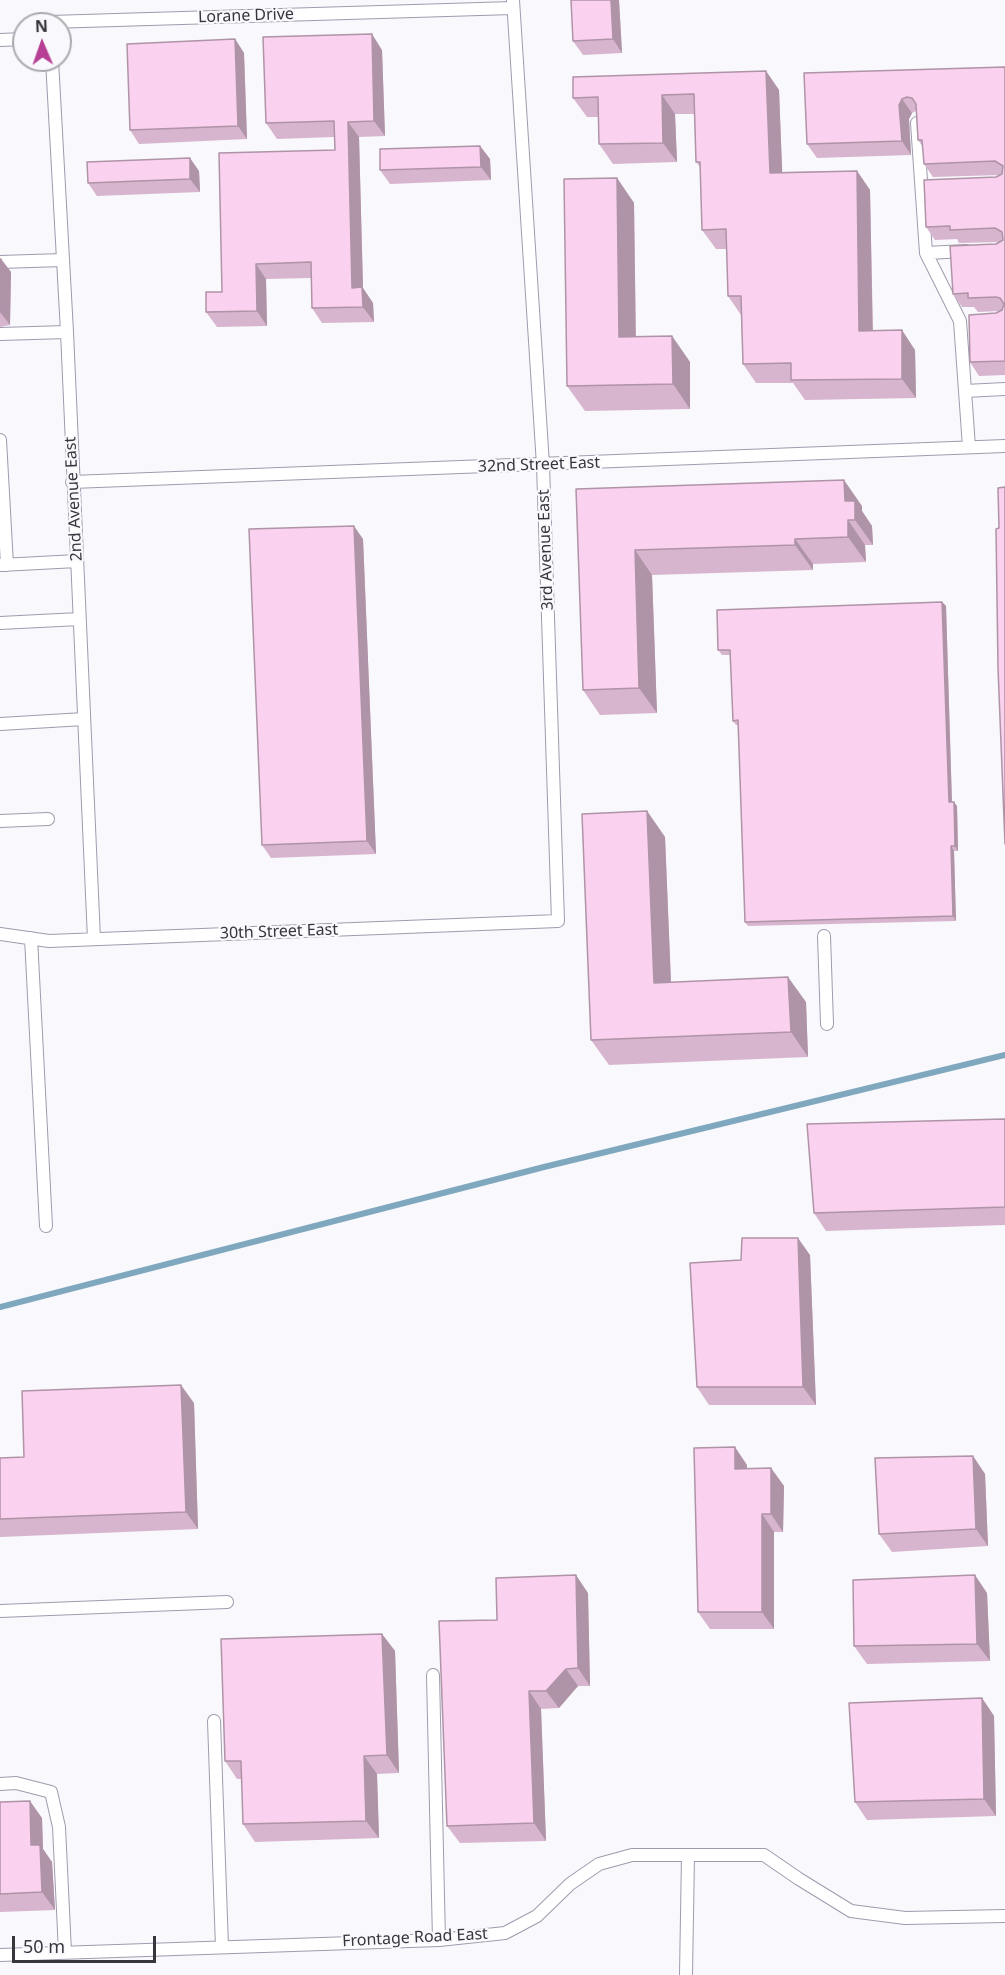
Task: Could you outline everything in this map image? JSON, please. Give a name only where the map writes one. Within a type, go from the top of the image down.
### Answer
[{"type":"lane","name":"Lorane Drive","points":[[72,22],[513,4]]},
{"type":"lane","name":"3rd Avenue East","points":[[513,4],[543,465],[558,921]]},
{"type":"lane","name":"2nd Avenue East","points":[[53,72],[67,332],[94,939]]},
{"type":"lane","points":[[917,119],[925,186],[926,253],[965,321],[965,391],[969,447]]},
{"type":"lane","points":[[926,253],[982,250]]},
{"type":"lane","points":[[0,262],[63,260]]},
{"type":"lane","points":[[0,334],[67,332]]},
{"type":"lane","points":[[965,391],[1005,389]]},
{"type":"lane","points":[[0,440],[4,565],[77,561]]},
{"type":"lane","name":"32nd Street East","points":[[72,482],[1005,446]]},
{"type":"lane","points":[[0,623],[79,619]]},
{"type":"lane","points":[[0,724],[84,719]]},
{"type":"lane","points":[[0,821],[48,819]]},
{"type":"lane","name":"30th Street East","points":[[0,934],[49,941],[558,921]]},
{"type":"lane","points":[[824,936],[827,1024]]},
{"type":"lane","points":[[31,938],[46,1226]]},
{"type":"lane","points":[[0,1611],[227,1602]]},
{"type":"lane","points":[[433,1675],[439,1940]]},
{"type":"lane","points":[[214,1721],[222,1947]]},
{"type":"lane","points":[[0,1784],[16,1783],[51,1792],[59,1827],[65,1952]]},
{"type":"lane","name":"Frontage Road East","points":[[0,1954],[439,1940],[505,1933],[537,1916],[570,1884],[599,1863],[632,1855],[764,1855],[851,1911],[904,1918],[1005,1916]]},
{"type":"lane","points":[[686,1975],[688,1855]]},
{"type":"building","points":[[571,0],[611,0],[613,39],[573,41]]},
{"type":"building","points":[[372,34],[374,121],[348,122],[352,288],[362,287],[363,307],[312,308],[311,262],[256,264],[257,311],[206,312],[206,292],[222,292],[219,153],[335,150],[334,121],[266,123],[263,37]]},
{"type":"building","points":[[235,39],[238,126],[130,130],[127,44]]},
{"type":"building","points":[[1005,67],[1005,361],[970,362],[969,315],[996,313],[1002,310],[1004,304],[1000,298],[996,297],[968,298],[968,293],[953,294],[950,246],[996,244],[1003,240],[1002,232],[995,228],[950,230],[950,226],[926,227],[924,180],[996,177],[1002,174],[1003,166],[995,161],[924,164],[922,140],[918,140],[916,104],[912,98],[907,97],[902,99],[899,105],[902,141],[807,144],[804,73]]},
{"type":"building","points":[[766,71],[770,173],[857,171],[859,331],[902,330],[902,379],[791,380],[791,363],[743,364],[741,296],[728,296],[726,229],[702,230],[700,162],[696,162],[694,94],[662,95],[663,143],[599,144],[598,97],[573,98],[573,77]]},
{"type":"building","points":[[480,146],[481,167],[380,170],[380,149]]},
{"type":"building","points":[[190,158],[190,179],[88,183],[87,162]]},
{"type":"building","points":[[617,178],[619,337],[672,336],[673,384],[567,386],[564,179]]},
{"type":"building","points":[[0,259],[1,259],[0,312]]},
{"type":"building","points":[[844,480],[845,501],[855,501],[855,520],[848,520],[848,537],[795,539],[795,545],[635,550],[639,688],[583,690],[576,489]]},
{"type":"building","points":[[1005,487],[1005,844],[998,668],[996,529],[999,528],[998,488]]},
{"type":"building","points":[[354,526],[367,841],[262,845],[249,529]]},
{"type":"building","points":[[942,602],[949,802],[954,802],[955,846],[951,846],[953,916],[745,922],[738,720],[733,721],[730,650],[718,650],[717,610]]},
{"type":"building","points":[[647,811],[654,983],[788,977],[791,1032],[591,1040],[582,814]]},
{"type":"building","points":[[1005,1119],[1005,1207],[814,1213],[807,1124]]},
{"type":"building","points":[[742,1238],[798,1238],[803,1387],[697,1387],[690,1263],[741,1260]]},
{"type":"building","points":[[181,1385],[186,1512],[0,1519],[0,1458],[24,1457],[22,1391]]},
{"type":"building","points":[[735,1447],[735,1469],[771,1468],[771,1514],[762,1514],[762,1612],[698,1612],[694,1448]]},
{"type":"building","points":[[973,1456],[976,1529],[879,1534],[875,1458]]},
{"type":"building","points":[[576,1575],[578,1668],[566,1669],[546,1691],[529,1691],[534,1823],[447,1826],[439,1621],[497,1620],[496,1578]]},
{"type":"building","points":[[975,1575],[977,1644],[854,1646],[853,1580]]},
{"type":"building","points":[[382,1634],[387,1755],[364,1756],[366,1821],[243,1824],[241,1761],[225,1761],[221,1639]]},
{"type":"building","points":[[982,1698],[984,1799],[855,1802],[849,1703]]},
{"type":"building","points":[[30,1801],[31,1845],[40,1845],[42,1892],[0,1894],[0,1802]]},
{"type":"waterway","points":[[0,1307],[544,1167],[1005,1055]]}]
